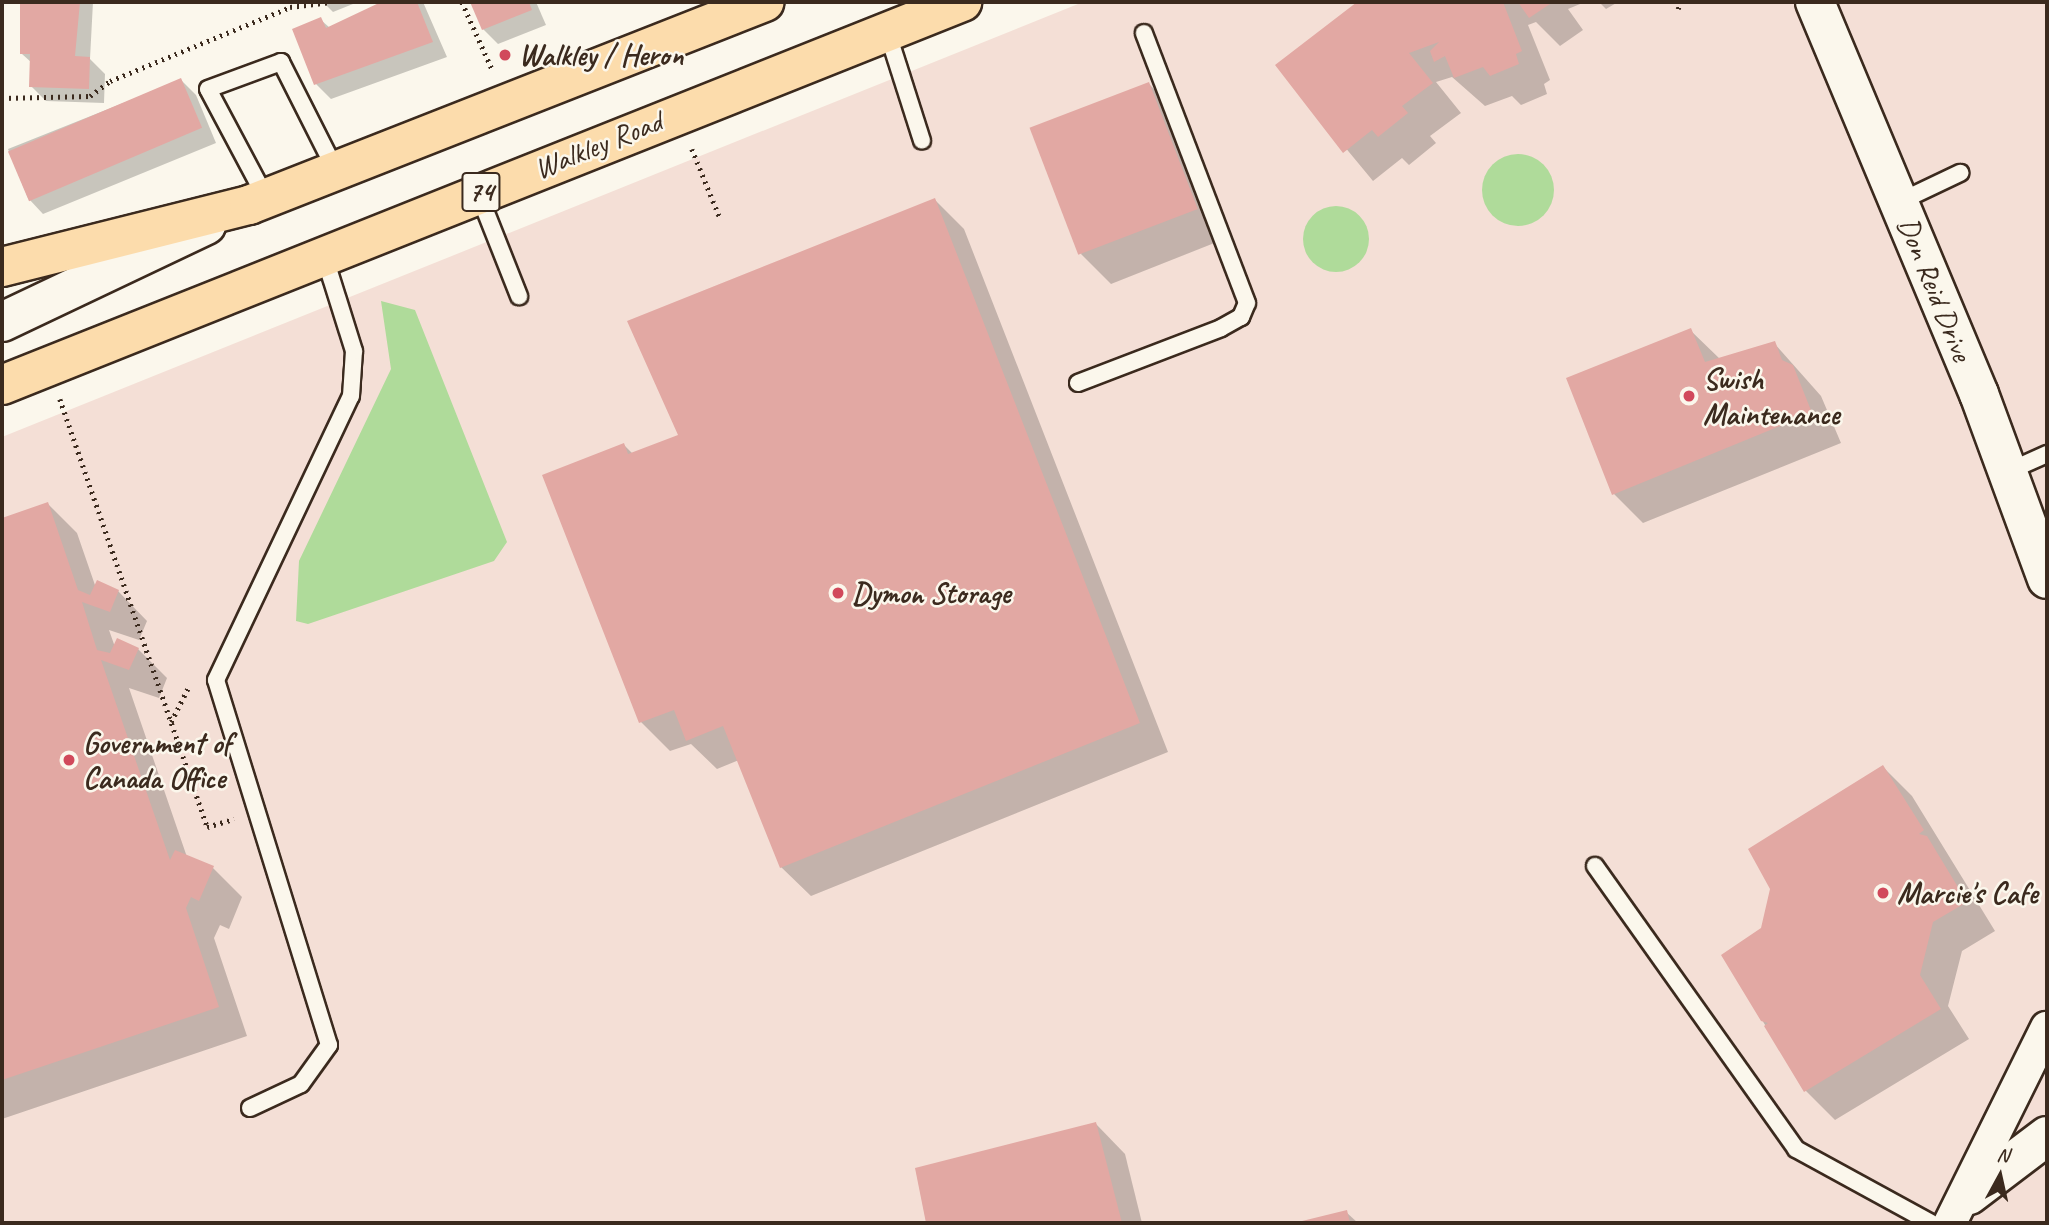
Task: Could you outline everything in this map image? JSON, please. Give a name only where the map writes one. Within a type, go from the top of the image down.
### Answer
[{"type":"main road","name":"74","points":[[257,201],[765,2]]},
{"type":"main road","name":"Walkley Road","points":[[2,385],[962,2]]},
{"type":"main road","points":[[2,267],[257,201]]},
{"type":"street","name":"Don Reid Drive","points":[[1815,2],[2009,471],[2047,579]]},
{"type":"street","name":"74","points":[[2,322],[257,201]]},
{"type":"street","points":[[1953,1216],[2047,1028]]},
{"type":"street","points":[[1953,1216],[2047,1136]]},
{"type":"lane","points":[[887,31],[922,141]]},
{"type":"lane","points":[[1078,383],[1221,328],[1241,317],[1247,303],[1144,33]]},
{"type":"lane","points":[[257,201],[208,89],[281,62],[335,169]]},
{"type":"lane","points":[[1899,202],[1960,173]]},
{"type":"lane","points":[[478,193],[519,296]]},
{"type":"lane","points":[[250,1108],[301,1084],[319,1067],[328,1045],[216,680],[351,396],[354,351],[324,255]]},
{"type":"lane","points":[[2009,471],[2047,454]]},
{"type":"lane","points":[[1595,866],[1796,1149],[1953,1216]]},
{"type":"path","points":[[2,98],[90,96],[110,81],[290,7],[329,2]]},
{"type":"path","points":[[462,2],[506,102]]},
{"type":"path","points":[[1678,9],[1680,2]]},
{"type":"path","points":[[686,136],[720,219]]},
{"type":"path","points":[[57,388],[207,827],[234,819]]},
{"type":"path","points":[[171,722],[189,686]]},
{"type":"shaded area","points":[[1083,2],[2047,2],[2047,1223],[2,1223],[2,437]]},
{"type":"green space","points":[[1518,154],[1538,160],[1548,170],[1554,190],[1548,210],[1538,220],[1518,226],[1498,220],[1488,210],[1482,190],[1488,170],[1498,160]]},
{"type":"green space","points":[[1336,206],[1349,209],[1359,216],[1366,226],[1369,239],[1366,252],[1359,262],[1349,269],[1336,272],[1323,269],[1313,262],[1306,252],[1303,239],[1306,226],[1313,216],[1323,209]]},
{"type":"green space","points":[[381,301],[415,310],[507,542],[494,561],[308,624],[296,621],[299,561],[391,369]]},
{"type":"building","points":[[20,2],[80,2],[75,56],[90,57],[89,89],[29,87],[30,54],[20,54]]},
{"type":"building","points":[[381,2],[417,2],[433,42],[314,85],[292,29],[321,17],[326,28]]},
{"type":"building","points":[[470,2],[529,2],[532,10],[482,30]]},
{"type":"building","points":[[1357,2],[1503,2],[1522,51],[1516,54],[1519,64],[1490,76],[1483,67],[1454,78],[1445,56],[1434,62],[1430,51],[1439,42],[1409,53],[1433,83],[1402,106],[1408,113],[1378,137],[1372,130],[1343,153],[1275,65]]},
{"type":"building","points":[[1518,2],[1553,2],[1529,18]]},
{"type":"building","points":[[181,78],[202,128],[29,201],[8,151]]},
{"type":"building","points":[[1149,82],[1198,209],[1078,255],[1030,128]]},
{"type":"building","name":"Dymon Storage","points":[[935,198],[1140,723],[780,868],[723,726],[686,741],[674,710],[639,723],[542,475],[624,443],[628,454],[678,435],[627,321]]},
{"type":"building","name":"Swish Maintenance","points":[[1691,328],[1705,362],[1775,341],[1782,360],[1793,365],[1812,413],[1612,495],[1566,378]]},
{"type":"building","name":"Government of Canada Office","points":[[48,502],[78,590],[90,595],[97,580],[119,590],[110,612],[82,602],[97,650],[110,653],[117,638],[139,648],[129,670],[101,660],[170,860],[175,850],[214,866],[199,901],[191,897],[186,908],[219,1007],[2,1080],[2,518]]},
{"type":"building","points":[[1883,765],[1924,830],[1919,834],[1927,836],[1967,902],[1933,922],[1920,975],[1941,1009],[1804,1092],[1764,1026],[1768,1023],[1761,1021],[1721,955],[1761,928],[1770,889],[1748,849]]},
{"type":"building","points":[[1096,1122],[1122,1223],[926,1223],[915,1168]]},
{"type":"building","points":[[1347,1210],[1350,1223],[1298,1223],[1298,1222]]},
{"type":"place","name":"Walkley / Heron","points":[[505,55]]},
{"type":"place","name":"Swish Maintenance","points":[[1689,396]]},
{"type":"place","name":"Dymon Storage","points":[[838,593]]},
{"type":"place","name":"Government of Canada Office","points":[[69,760]]},
{"type":"place","name":"Marcie's Cafe","points":[[1883,893]]}]
